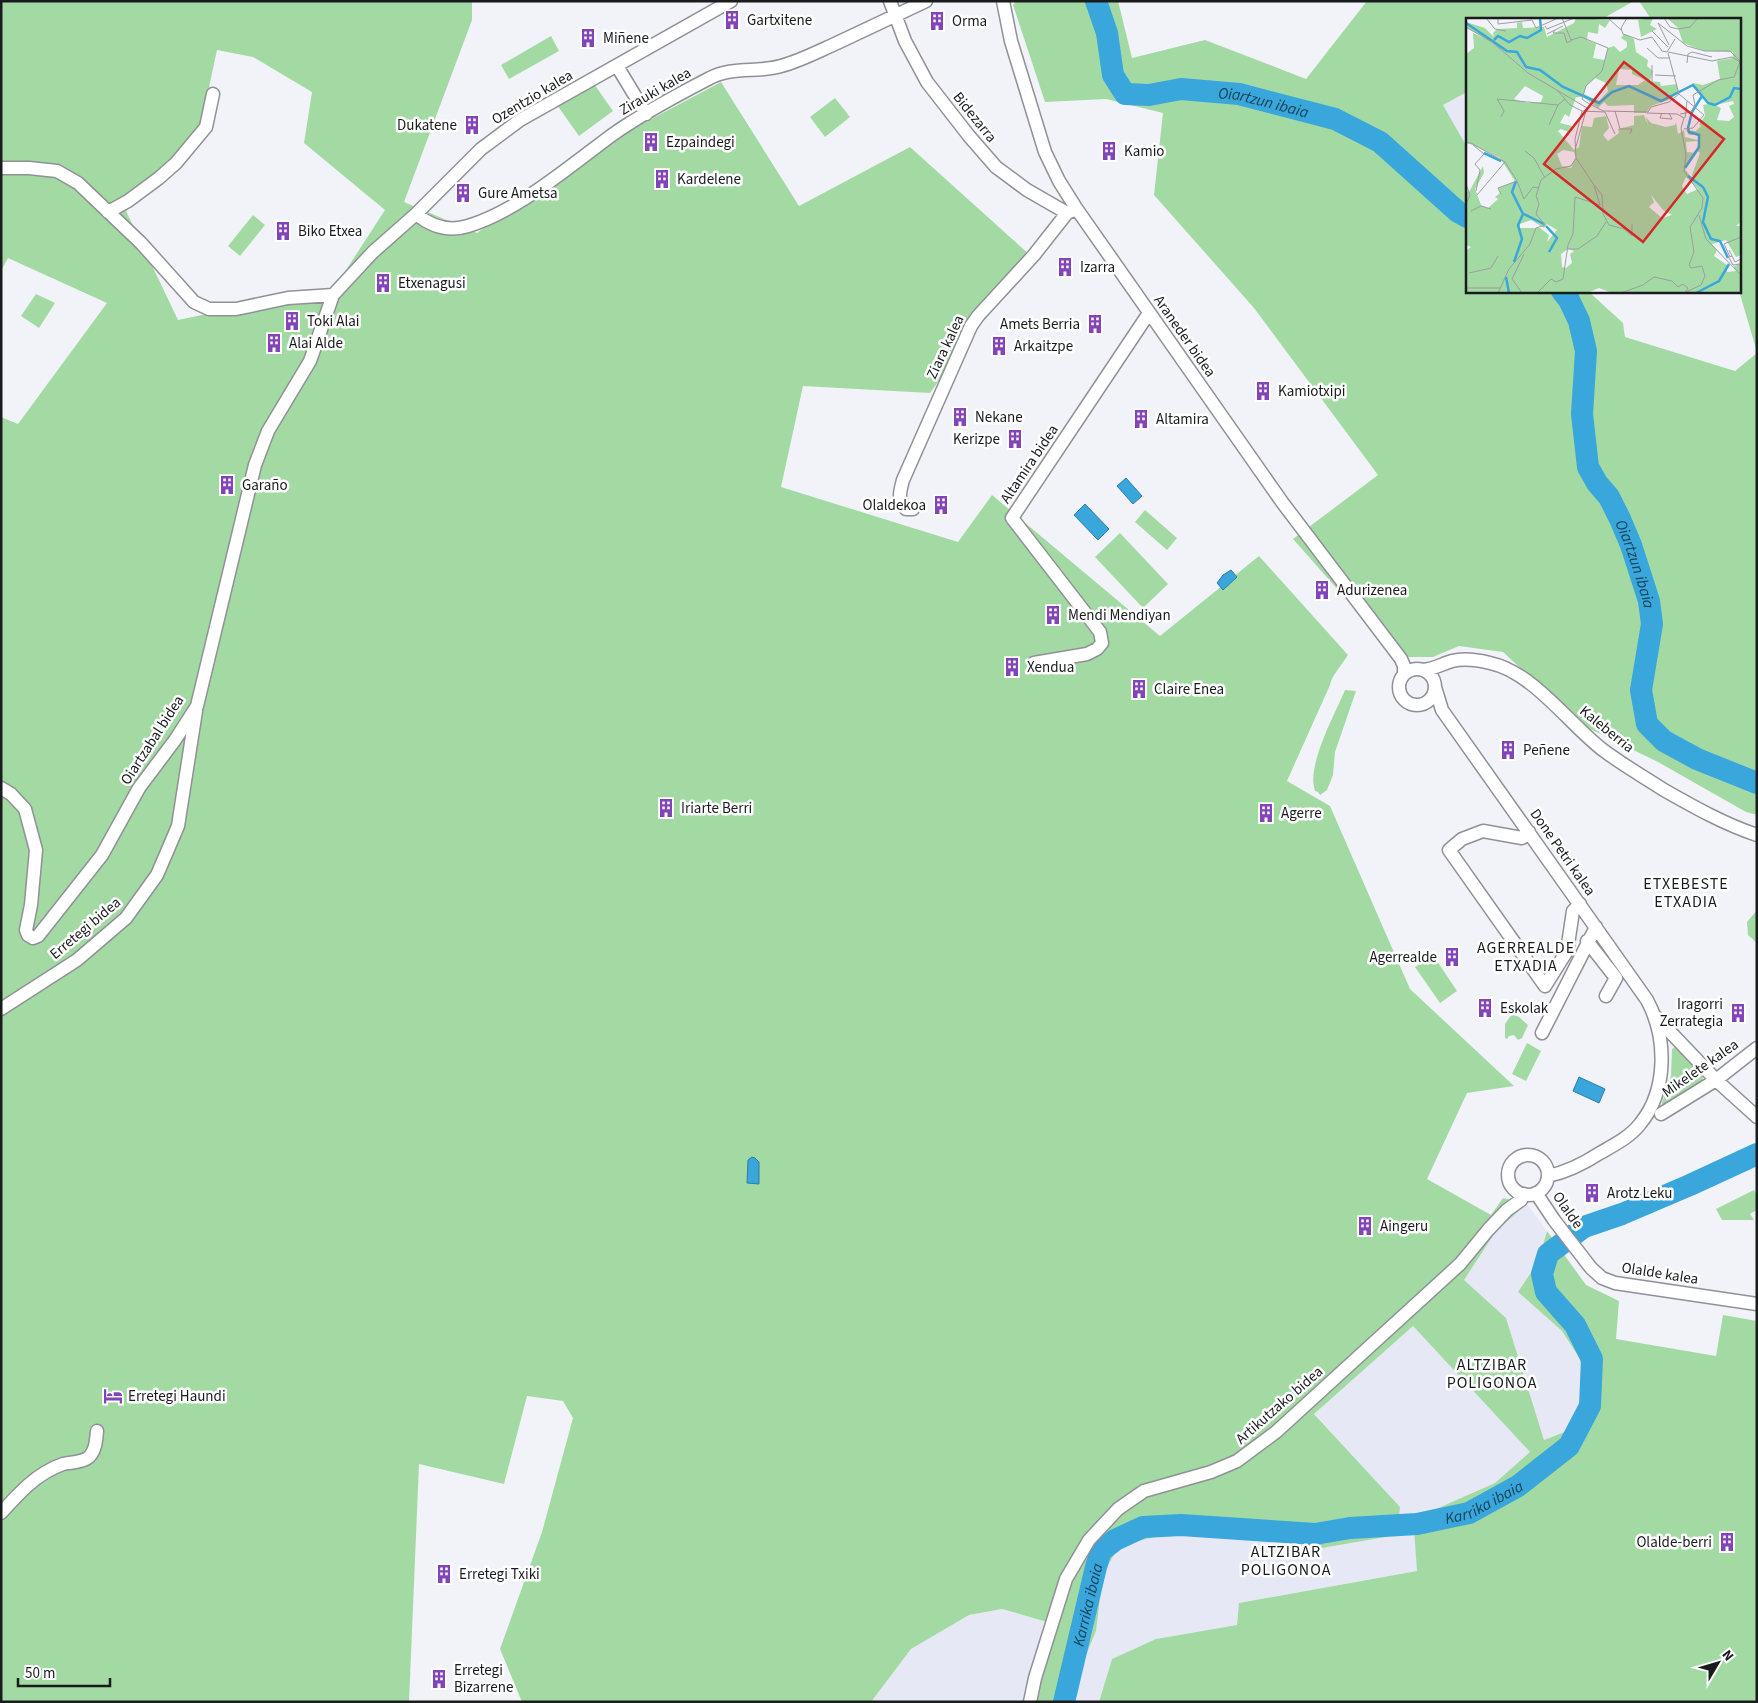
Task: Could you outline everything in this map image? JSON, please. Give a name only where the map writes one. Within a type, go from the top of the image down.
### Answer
[{"type":"street","name":"Ozentzio kalea","points":[[332,295],[481,149],[501,133],[520,120],[731,1]]},
{"type":"street","name":"Bidezarra","points":[[890,1],[904,40],[927,82],[974,142],[996,167],[1027,190],[1071,211]]},
{"type":"street","name":"Zirauki kalea","points":[[416,214],[426,222],[452,230],[469,226],[510,207],[614,134],[714,76],[728,71],[781,67],[926,1]]},
{"type":"street","name":"Araneder bidea","points":[[1003,1],[1011,41],[1045,152],[1071,211],[1149,313],[1282,502],[1401,658],[1404,666],[1415,671]]},
{"type":"street","points":[[617,66],[646,114]]},
{"type":"street","points":[[108,212],[136,195],[176,164],[206,127],[213,94]]},
{"type":"street","points":[[1,168],[57,171],[78,183],[141,243],[194,302],[209,310],[236,309],[288,298],[332,295]]},
{"type":"street","name":"Ziara kalea","points":[[913,509],[906,509],[900,502],[900,492],[972,326],[978,316],[1071,211]]},
{"type":"street","name":"Oiartzabal bidea","points":[[1,788],[11,794],[25,809],[36,850],[31,905],[26,930],[33,938],[38,936],[102,856],[139,788],[175,740],[197,706],[255,464],[268,431],[310,361],[332,295]]},
{"type":"street","name":"Altamira bidea","points":[[1034,663],[1087,654],[1097,649],[1102,643],[1100,632],[1012,518],[1149,313]]},
{"type":"street","name":"Kaleberria","points":[[1415,671],[1440,667],[1452,661],[1476,660],[1498,665],[1515,672],[1538,690],[1604,751],[1632,770],[1704,813],[1757,835]]},
{"type":"street","points":[[1422,704],[1432,696],[1434,683],[1440,667]]},
{"type":"street","points":[[1434,683],[1415,671],[1400,679],[1398,685],[1402,698],[1408,703],[1422,704],[1442,710]]},
{"type":"street","name":"Done Petri kalea","points":[[1434,683],[1442,710],[1647,1000],[1659,1028],[1661,1061],[1659,1084],[1655,1098],[1640,1124],[1631,1134],[1579,1166],[1548,1176]]},
{"type":"street","name":"Erretegi bidea","points":[[1,1009],[77,960],[126,918],[157,875],[178,826],[197,706]]},
{"type":"street","points":[[1530,832],[1522,838],[1483,831],[1462,839],[1449,850],[1545,986],[1567,951],[1573,911],[1580,904]]},
{"type":"street","points":[[1542,1034],[1587,941],[1596,927]]},
{"type":"street","points":[[1587,941],[1616,978],[1606,996]]},
{"type":"street","name":"Done Petri kalea","points":[[1655,1016],[1716,1080],[1757,1118]]},
{"type":"street","name":"Mikelete kalea","points":[[1661,1114],[1716,1080],[1757,1048]]},
{"type":"street","points":[[1532,1155],[1543,1162],[1548,1176],[1542,1189],[1530,1193],[1518,1192],[1509,1181],[1509,1167],[1518,1157],[1532,1155]]},
{"type":"street","name":"Olalde","points":[[1530,1193],[1574,1246]]},
{"type":"street","name":"Artikutzako bidea","points":[[1030,1702],[1035,1678],[1066,1579],[1088,1540],[1118,1509],[1144,1490],[1211,1472],[1236,1462],[1276,1432],[1460,1264],[1507,1210],[1530,1193]]},
{"type":"street","name":"Olalde kalea","points":[[1574,1246],[1590,1268],[1602,1278],[1615,1284],[1757,1304]]},
{"type":"street","points":[[1,1513],[21,1491],[43,1473],[63,1464],[83,1460],[89,1456],[96,1447],[97,1431]]},
{"type":"shaded area","points":[[1466,93],[1466,145],[1443,105]]},
{"type":"shaded area","points":[[1527,1204],[1547,1231],[1538,1262],[1518,1292],[1562,1331],[1580,1359],[1587,1399],[1575,1428],[1544,1440],[1506,1318],[1463,1280],[1496,1231]]},
{"type":"shaded area","points":[[1413,1326],[1530,1452],[1495,1483],[1427,1513],[1414,1515],[1417,1571],[1239,1603],[1237,1625],[1156,1639],[1112,1659],[1099,1702],[1071,1702],[1072,1689],[1096,1631],[1103,1574],[1119,1546],[1162,1535],[1224,1534],[1300,1541],[1316,1549],[1400,1507],[1314,1413]]},
{"type":"shaded area","points":[[1002,1609],[1047,1622],[1034,1702],[871,1702],[911,1649],[969,1615]]},
{"type":"green space","points":[[1,1],[472,1],[472,20],[404,202],[477,233],[593,150],[721,82],[799,206],[910,147],[1030,255],[930,393],[803,386],[781,487],[958,542],[992,495],[1160,636],[1259,556],[1348,655],[1333,678],[1287,781],[1330,806],[1410,989],[1514,1086],[1467,1093],[1427,1179],[1491,1215],[1503,1198],[1527,1204],[1496,1231],[1464,1280],[1506,1318],[1544,1440],[1575,1428],[1587,1399],[1580,1359],[1562,1331],[1518,1292],[1538,1262],[1547,1231],[1586,1285],[1619,1301],[1616,1339],[1716,1356],[1723,1315],[1757,1321],[1757,1702],[1099,1702],[1112,1659],[1156,1639],[1237,1625],[1239,1603],[1417,1571],[1413,1515],[1427,1513],[1495,1483],[1530,1452],[1413,1326],[1314,1414],[1400,1507],[1397,1535],[1316,1549],[1300,1541],[1224,1534],[1162,1535],[1119,1546],[1103,1574],[1096,1631],[1072,1689],[1071,1702],[1034,1702],[1047,1622],[1002,1609],[969,1615],[911,1649],[871,1702],[522,1702],[500,1649],[542,1532],[573,1418],[563,1401],[527,1396],[504,1484],[419,1464],[409,1702],[1,1702],[1,417],[18,424],[107,303],[8,258],[1,271]],"holes":[[[217,50],[253,57],[312,92],[304,143],[385,210],[335,287],[178,320],[126,211],[196,148]]]},
{"type":"green space","points":[[1016,1],[1118,1],[1132,58],[1205,40],[1306,79],[1367,1],[1634,1],[1604,18],[1466,18],[1466,93],[1443,105],[1466,145],[1466,292],[1589,292],[1623,323],[1625,337],[1735,371],[1757,353],[1757,815],[1746,812],[1658,762],[1582,725],[1503,652],[1459,646],[1433,657],[1393,657],[1361,616],[1293,539],[1378,475],[1254,308],[1154,195],[1163,113],[1106,99],[1045,102],[1013,5]]},
{"type":"green space","points":[[1639,1],[1757,1],[1757,352],[1739,292],[1740,18],[1650,18]]},
{"type":"green space","points":[[551,36],[559,51],[509,79],[501,65]]},
{"type":"green space","points":[[594,84],[613,111],[579,136],[557,105]]},
{"type":"green space","points":[[835,98],[850,117],[825,137],[810,117]]},
{"type":"green space","points":[[253,215],[265,225],[240,256],[228,246]]},
{"type":"green space","points":[[36,294],[55,303],[39,328],[21,316]]},
{"type":"green space","points":[[1145,510],[1177,538],[1167,550],[1135,522]]},
{"type":"green space","points":[[1120,533],[1168,584],[1143,608],[1095,557]]},
{"type":"green space","points":[[1345,690],[1356,691],[1335,752],[1333,775],[1327,790],[1320,795],[1315,791],[1313,780],[1314,768],[1323,740]]},
{"type":"green space","points":[[1757,910],[1757,943],[1748,935],[1747,922]]},
{"type":"green space","points":[[1433,955],[1457,991],[1440,1003],[1415,967]]},
{"type":"green space","points":[[1512,1014],[1528,1025],[1522,1038],[1518,1040],[1514,1035],[1509,1036],[1507,1039],[1505,1038],[1505,1024]]},
{"type":"green space","points":[[1527,1043],[1541,1051],[1526,1081],[1512,1074]]},
{"type":"green space","points":[[1678,1045],[1704,1073],[1701,1084],[1664,1110],[1662,1103],[1671,1076],[1672,1049]]},
{"type":"green space","points":[[1754,1190],[1757,1196],[1757,1210],[1750,1214],[1754,1220],[1722,1220],[1716,1209]]},
{"type":"water","points":[[1126,478],[1142,496],[1133,504],[1117,486]]},
{"type":"water","points":[[1085,504],[1109,529],[1098,540],[1074,515]]},
{"type":"water","points":[[1231,570],[1237,577],[1223,590],[1217,583],[1223,575]]},
{"type":"water","points":[[1579,1077],[1605,1089],[1599,1103],[1573,1091]]},
{"type":"water","points":[[752,1157],[759,1162],[759,1184],[747,1183],[748,1160]]},
{"type":"waterway","name":"Oiartzun ibaia","points":[[1096,1],[1107,33],[1113,75],[1125,94],[1149,95],[1181,89],[1239,94],[1335,119],[1380,142],[1458,212],[1466,216]]},
{"type":"waterway","name":"Oiartzun ibaia","points":[[1563,292],[1569,300],[1579,321],[1586,351],[1582,414],[1588,467],[1597,483],[1609,497],[1620,519],[1631,545],[1649,601],[1652,624],[1641,690],[1647,724],[1664,741],[1697,759],[1757,783]]},
{"type":"waterway","name":"Karrika ibaia","points":[[1064,1702],[1101,1551],[1115,1540],[1143,1527],[1181,1525],[1315,1534],[1350,1528],[1417,1524],[1469,1513],[1518,1486],[1569,1446],[1590,1406],[1592,1359],[1575,1325],[1546,1292],[1542,1274],[1548,1254],[1584,1227],[1622,1214],[1757,1154]]},
{"type":"place","name":"Gartxitene","points":[[732,20]]},
{"type":"place","name":"Orma","points":[[937,21]]},
{"type":"place","name":"Miñene","points":[[588,38]]},
{"type":"place","name":"Dukatene","points":[[472,125]]},
{"type":"place","name":"Ezpaindegi","points":[[651,142]]},
{"type":"place","name":"Kamio","points":[[1109,151]]},
{"type":"place","name":"Kardelene","points":[[662,179]]},
{"type":"place","name":"Gure Ametsa","points":[[463,193]]},
{"type":"place","name":"Biko Etxea","points":[[283,231]]},
{"type":"place","name":"Izarra","points":[[1065,267]]},
{"type":"place","name":"Etxenagusi","points":[[383,283]]},
{"type":"place","name":"Toki Alai","points":[[292,321]]},
{"type":"place","name":"Amets Berria","points":[[1095,324]]},
{"type":"place","name":"Alai Alde","points":[[274,343]]},
{"type":"place","name":"Arkaitzpe","points":[[999,346]]},
{"type":"place","name":"Kamiotxipi","points":[[1263,391]]},
{"type":"place","name":"Nekane","points":[[960,417]]},
{"type":"place","name":"Altamira","points":[[1141,419]]},
{"type":"place","name":"Kerizpe","points":[[1015,439]]},
{"type":"place","name":"Garaño","points":[[227,485]]},
{"type":"place","name":"Olaldekoa","points":[[941,505]]},
{"type":"place","name":"Adurizenea","points":[[1322,590]]},
{"type":"place","name":"Mendi Mendiyan","points":[[1053,615]]},
{"type":"place","name":"Xendua","points":[[1012,667]]},
{"type":"place","name":"Claire Enea","points":[[1139,689]]},
{"type":"place","name":"Peñene","points":[[1508,750]]},
{"type":"place","name":"Iriarte Berri","points":[[666,808]]},
{"type":"place","name":"Agerre","points":[[1266,813]]},
{"type":"place","name":"Agerrealde","points":[[1452,957]]},
{"type":"place","name":"Eskolak","points":[[1485,1008]]},
{"type":"place","name":"Iragorri Zerrategia","points":[[1738,1013]]},
{"type":"place","name":"Arotz Leku","points":[[1592,1193]]},
{"type":"place","name":"Aingeru","points":[[1365,1226]]},
{"type":"place","name":"Erretegi Haundi","points":[[113,1396]]},
{"type":"place","name":"Olalde-berri","points":[[1727,1542]]},
{"type":"place","name":"Erretegi Txiki","points":[[444,1574]]},
{"type":"place","name":"Erretegi Bizarrene","points":[[439,1679]]},
{"type":"district","name":"ETXEBESTE ETXADIA","points":[[1686,892]]},
{"type":"district","name":"AGERREALDE ETXADIA","points":[[1526,956]]},
{"type":"district","name":"ALTZIBAR POLIGONOA","points":[[1492,1373]]},
{"type":"district","name":"ALTZIBAR POLIGONOA","points":[[1286,1560]]}]
